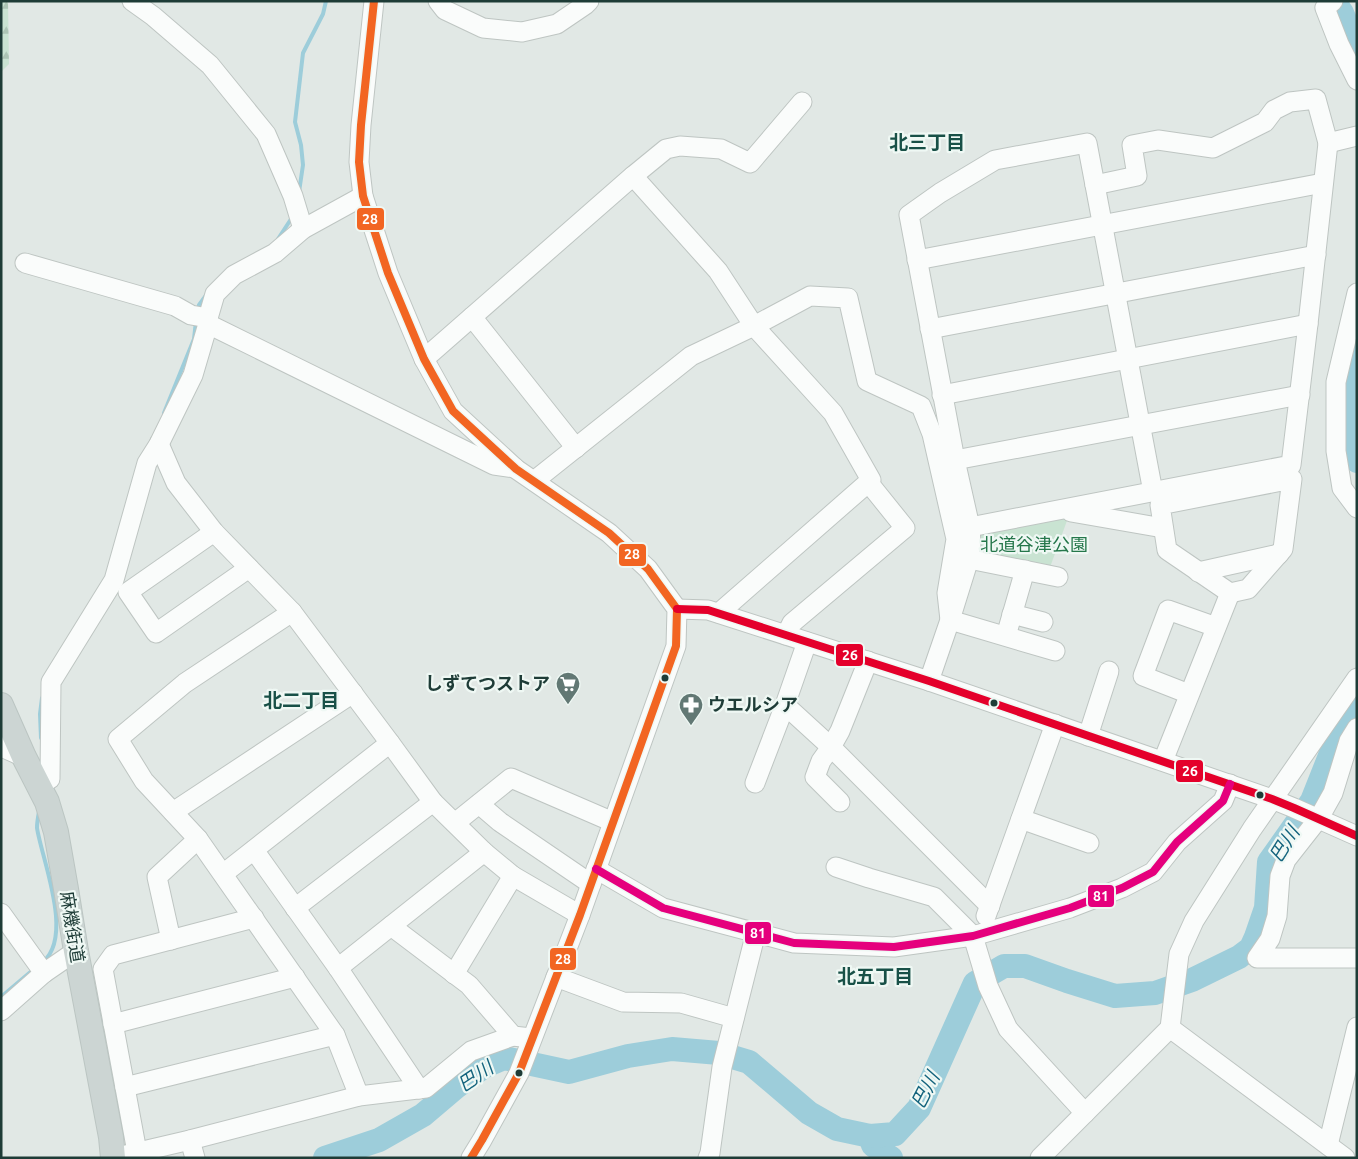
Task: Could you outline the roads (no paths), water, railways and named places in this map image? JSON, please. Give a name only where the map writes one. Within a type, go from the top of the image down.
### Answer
[{"type":"main road","name":"麻機街道","points":[[1,705],[24,757],[48,802],[56,832],[111,1137],[113,1158]]},
{"type":"street","points":[[132,1],[153,16],[210,65],[266,134],[293,196],[303,228]]},
{"type":"street","points":[[374,1],[361,125],[359,162],[363,196],[388,273],[424,359],[453,411],[516,469],[609,533],[648,569],[676,609],[676,646],[594,877],[556,977],[524,1040],[519,1073],[471,1158]]},
{"type":"street","points":[[438,1],[445,10],[482,28],[522,32],[557,24],[585,6],[589,1]]},
{"type":"street","points":[[1327,4],[1339,44],[1357,80]]},
{"type":"street","points":[[970,528],[1291,464],[1328,143],[1316,99],[1290,102],[1274,110],[1264,122],[1213,148],[1158,140],[1132,145],[1137,176],[1095,185]]},
{"type":"street","points":[[424,359],[666,149],[680,146],[721,149],[750,163],[802,102]]},
{"type":"street","points":[[1328,143],[1357,136]]},
{"type":"street","points":[[929,680],[970,558],[971,544],[970,528],[942,395],[908,215],[994,160],[1087,143],[1153,492]]},
{"type":"street","points":[[633,176],[718,271],[754,326],[833,413],[871,480],[719,614]]},
{"type":"street","points":[[917,260],[1323,183]]},
{"type":"street","points":[[50,780],[51,682],[114,580],[148,463],[193,375],[202,318],[215,294],[234,275],[276,253],[303,228],[363,196]]},
{"type":"street","points":[[930,329],[1316,255]]},
{"type":"street","points":[[25,263],[175,306],[494,465],[516,469]]},
{"type":"street","points":[[1357,293],[1336,382],[1336,451],[1342,488],[1357,508]]},
{"type":"street","points":[[534,481],[691,356],[754,326],[810,296],[848,298],[867,381],[921,406],[932,434],[956,539],[947,593],[950,620]]},
{"type":"street","points":[[472,317],[576,448]]},
{"type":"street","points":[[942,395],[1308,324]]},
{"type":"street","points":[[955,460],[1300,395]]},
{"type":"street","points":[[159,444],[176,483],[214,532],[292,612],[432,802],[512,876],[580,914]]},
{"type":"street","points":[[1292,479],[1283,549],[1279,554],[1248,589],[1230,593],[1167,550],[1160,505],[1292,479]]},
{"type":"street","points":[[786,635],[792,623],[905,528],[868,482]]},
{"type":"street","points":[[1060,510],[1163,528]]},
{"type":"street","points":[[214,532],[128,592],[156,633],[249,568]]},
{"type":"street","points":[[1198,572],[1279,554]]},
{"type":"street","points":[[970,558],[1058,577]]},
{"type":"street","points":[[1025,570],[1010,621],[1043,622]]},
{"type":"street","points":[[1163,761],[1230,593]]},
{"type":"street","points":[[676,609],[708,610],[929,680],[1272,799],[1357,836]]},
{"type":"street","points":[[1189,694],[1143,676],[1168,610],[1216,627]]},
{"type":"street","points":[[292,612],[185,684],[118,739],[144,781],[198,839],[335,1035],[359,1096]]},
{"type":"street","points":[[950,620],[1055,652]]},
{"type":"street","points":[[755,783],[807,642]]},
{"type":"street","points":[[840,802],[814,777],[821,761],[840,731],[868,661]]},
{"type":"street","points":[[1088,736],[1109,671]]},
{"type":"street","points":[[1040,1158],[1170,1028],[1179,954],[1194,921],[1272,799],[1357,678]]},
{"type":"street","points":[[173,812],[353,693]]},
{"type":"street","points":[[785,705],[831,747],[990,906]]},
{"type":"street","points":[[976,934],[990,906],[1055,724]]},
{"type":"street","points":[[1357,728],[1349,741],[1333,793],[1319,818],[1286,860],[1280,876],[1277,916],[1270,939],[1257,958],[1357,958]]},
{"type":"street","points":[[223,874],[390,743]]},
{"type":"street","points":[[1,745],[24,757]]},
{"type":"street","points":[[455,823],[510,778],[613,822]]},
{"type":"street","points":[[479,804],[500,822],[594,877],[663,908],[794,943],[894,947],[976,934],[1070,908],[1122,888],[1153,872],[1177,842],[1224,801],[1230,784]]},
{"type":"street","points":[[295,908],[432,802]]},
{"type":"street","points":[[1021,819],[1089,843]]},
{"type":"street","points":[[171,940],[157,877],[198,839]]},
{"type":"street","points":[[254,850],[338,968],[419,1089]]},
{"type":"street","points":[[338,968],[484,852]]},
{"type":"street","points":[[836,867],[934,896],[976,934],[986,977],[1008,1029],[1085,1113]]},
{"type":"street","points":[[454,974],[512,876]]},
{"type":"street","points":[[1,913],[44,973]]},
{"type":"street","points":[[137,1152],[102,969],[113,955],[254,918]]},
{"type":"street","points":[[391,926],[469,985],[524,1040]]},
{"type":"street","points":[[712,1156],[722,1067],[756,932]]},
{"type":"street","points":[[1,1011],[44,973],[76,951]]},
{"type":"street","points":[[113,1024],[295,977]]},
{"type":"street","points":[[556,977],[623,1002],[681,1003],[734,1018]]},
{"type":"street","points":[[1328,1145],[1357,1027]]},
{"type":"street","points":[[1170,1028],[1345,1158]]},
{"type":"street","points":[[125,1087],[335,1035]]},
{"type":"street","points":[[113,1158],[137,1152],[192,1149],[359,1096],[426,1088],[471,1051],[524,1040]]},
{"type":"waterway","points":[[299,192],[303,165],[301,145],[295,122],[303,53],[323,14],[326,1]]},
{"type":"waterway","name":"巴川","points":[[1334,1],[1342,13],[1357,48]]},
{"type":"waterway","points":[[278,239],[293,216]]},
{"type":"waterway","points":[[198,310],[199,305],[207,294]]},
{"type":"waterway","points":[[164,413],[194,339],[196,321]]},
{"type":"waterway","name":"巴川","points":[[1357,353],[1348,392],[1348,438],[1357,461]]},
{"type":"waterway","points":[[41,738],[40,714],[42,698]]},
{"type":"waterway","name":"巴川","points":[[325,1158],[379,1140],[423,1115],[483,1067],[504,1058],[569,1072],[628,1056],[672,1049],[719,1053],[749,1062],[809,1113],[837,1129],[870,1136],[895,1134],[919,1108],[975,983],[1004,966],[1025,966],[1115,996],[1155,993],[1192,980],[1239,957],[1251,948],[1266,908],[1269,862],[1312,801],[1341,728],[1357,706]]},
{"type":"waterway","points":[[39,812],[37,828],[54,897],[56,917],[56,935],[52,950],[43,962]]},
{"type":"waterway","points":[[1,997],[34,969]]},
{"type":"waterway","points":[[870,1136],[873,1145],[891,1158]]},
{"type":"place","name":"しずてつストア","points":[[568,705]]},
{"type":"place","name":"ウエルシア","points":[[691,726]]},
{"type":"district","name":"北三丁目","points":[[927,142]]},
{"type":"district","name":"北二丁目","points":[[301,700]]},
{"type":"district","name":"北五丁目","points":[[875,976]]},
{"type":"park label","name":"北道谷津公園","points":[[1034,545]]}]
